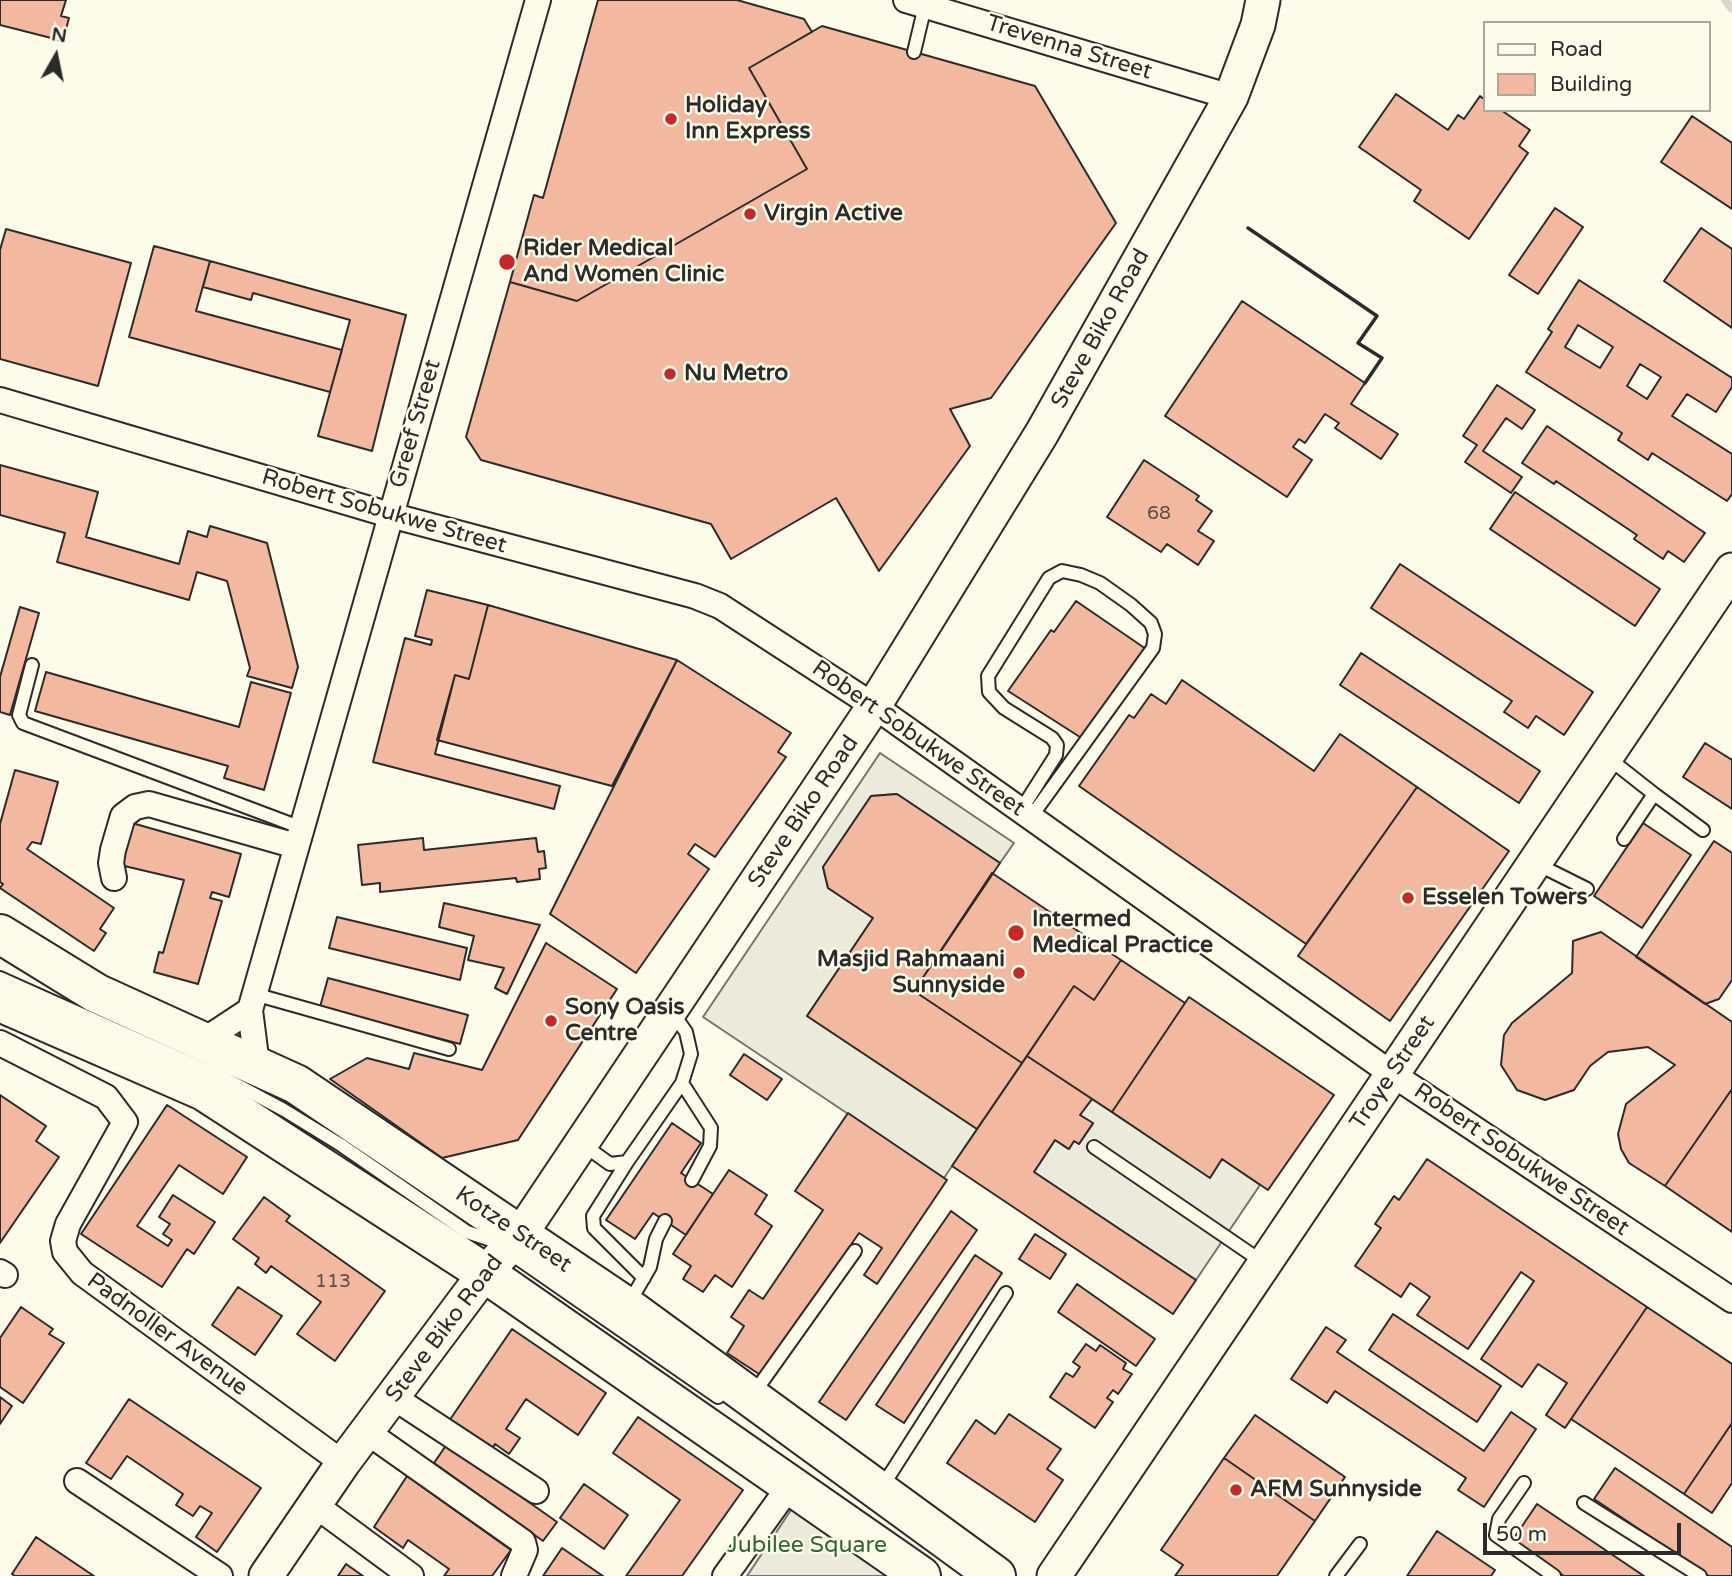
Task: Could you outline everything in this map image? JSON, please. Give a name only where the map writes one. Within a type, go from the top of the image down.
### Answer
[{"type":"main road","name":"Steve Biko Road","points":[[266,1576],[343,1463],[581,1144],[672,1012],[874,706],[1042,433],[1231,97],[1258,24],[1263,0]]},
{"type":"main road","name":"Troye Street","points":[[1054,1576],[1732,570]]},
{"type":"main road","name":"Kotze Street","points":[[0,934],[96,993],[296,1084],[791,1484],[921,1576]]},
{"type":"main road","name":"Kotze Street","points":[[0,1002],[204,1091],[501,1250],[636,1292],[738,1399],[880,1490],[996,1576]]},
{"type":"street","name":"Greef Street","points":[[257,1065],[252,1002],[538,0]]},
{"type":"street","name":"Trevenna Street","points":[[916,3],[1231,97]]},
{"type":"street","name":"Robert Sobukwe Street","points":[[0,400],[390,515],[695,596],[720,606],[874,706],[1392,1074],[1732,1300]]},
{"type":"street","points":[[114,878],[111,863],[123,816],[135,807],[149,804],[299,837]]},
{"type":"street","points":[[203,1041],[252,1002]]},
{"type":"street","name":"Padnoller Avenue","points":[[0,1043],[106,1097],[125,1122],[66,1232],[65,1252],[82,1273],[343,1463]]},
{"type":"street","points":[[393,1397],[536,1491]]},
{"type":"street","points":[[367,1432],[523,1542],[525,1550],[514,1576]]},
{"type":"street","points":[[77,1481],[220,1576]]},
{"type":"street","points":[[725,1576],[791,1484]]},
{"type":"street","points":[[315,1504],[411,1576]]},
{"type":"lane","points":[[914,52],[916,3]]},
{"type":"lane","points":[[1062,571],[1100,583],[1151,623],[1156,634],[1153,648],[1026,814],[1056,755],[1057,746],[1052,738],[1004,708],[989,692],[988,676],[1049,578],[1062,571]]},
{"type":"lane","points":[[32,665],[19,715],[23,723],[299,837]]},
{"type":"lane","points":[[1606,757],[1703,830]]},
{"type":"lane","points":[[1624,839],[1654,794]]},
{"type":"lane","points":[[1535,862],[1587,890]]},
{"type":"lane","name":"Kotze Street","points":[[0,978],[173,1055],[261,1098],[341,1145],[467,1232],[501,1250],[738,1399]]},
{"type":"lane","name":"Kotze Street","points":[[58,989],[291,1096],[476,1220],[501,1250]]},
{"type":"lane","points":[[252,1002],[449,1049]]},
{"type":"lane","points":[[636,1292],[594,1227],[593,1216],[682,1083],[691,1055],[686,1032],[672,1012]]},
{"type":"lane","points":[[682,1083],[711,1128],[710,1146],[692,1180]]},
{"type":"lane","points":[[581,1144],[610,1164],[627,1162]]},
{"type":"lane","points":[[1094,1147],[1265,1264]]},
{"type":"lane","points":[[636,1292],[665,1221]]},
{"type":"lane","points":[[738,1399],[855,1251]]},
{"type":"lane","points":[[880,1490],[1006,1293]]},
{"type":"lane","points":[[1524,1483],[1499,1519],[1496,1535],[1554,1576]]},
{"type":"lane","points":[[1584,1503],[1700,1576]]},
{"type":"lane","points":[[1336,1576],[1360,1544]]},
{"type":"green space","name":"Jubilee Square","points":[[797,1501],[901,1576],[747,1576]]},
{"type":"shaded area","points":[[880,753],[1014,843],[1000,863],[897,794],[871,796],[823,867],[828,888],[873,918],[807,1016],[977,1129],[944,1178],[703,1017]]},
{"type":"shaded area","points":[[1092,1099],[1209,1177],[1222,1159],[1260,1185],[1196,1280],[1034,1172],[1055,1140],[1068,1149],[1074,1141],[1079,1144],[1093,1124],[1080,1115]]},
{"type":"building","points":[[0,0],[66,0],[61,16],[69,18],[63,41],[0,25]]},
{"type":"building","name":"Holiday Inn Express","points":[[598,0],[737,0],[804,19],[812,32],[749,68],[807,169],[577,301],[510,282],[534,195],[543,198]]},
{"type":"building","points":[[822,26],[1035,86],[1116,223],[991,398],[950,409],[970,446],[879,571],[836,498],[731,559],[711,524],[481,460],[466,437],[510,282],[577,301],[807,169],[749,68]]},
{"type":"building","points":[[1396,94],[1448,130],[1458,115],[1464,119],[1480,96],[1484,99],[1484,112],[1504,112],[1530,130],[1519,146],[1528,153],[1469,239],[1414,201],[1421,190],[1359,147]]},
{"type":"building","points":[[1692,116],[1732,143],[1732,209],[1661,162]]},
{"type":"building","points":[[1555,208],[1583,227],[1538,294],[1509,275]]},
{"type":"building","points":[[1701,228],[1732,249],[1732,328],[1664,281]]},
{"type":"building","points":[[6,229],[131,263],[98,386],[0,359],[0,250]]},
{"type":"building","points":[[154,246],[210,261],[196,311],[342,350],[330,392],[129,337]]},
{"type":"building","points":[[210,261],[406,315],[372,451],[318,436],[350,320],[253,293],[251,300],[203,287]]},
{"type":"building","points":[[1579,280],[1732,378],[1732,387],[1716,412],[1687,394],[1672,416],[1732,454],[1732,494],[1727,501],[1652,453],[1648,460],[1618,440],[1622,433],[1526,372],[1552,332],[1548,329]],"holes":[[[1578,325],[1613,347],[1600,368],[1565,347]],[[1640,364],[1661,377],[1647,399],[1627,386]]]},
{"type":"building","points":[[1242,301],[1365,383],[1351,404],[1398,434],[1381,459],[1335,428],[1339,423],[1325,414],[1305,443],[1299,439],[1293,447],[1312,460],[1287,497],[1165,416]]},
{"type":"building","points":[[1497,385],[1535,410],[1522,429],[1506,418],[1483,451],[1522,477],[1511,493],[1465,462],[1477,445],[1463,436]]},
{"type":"building","points":[[1547,426],[1705,533],[1684,562],[1668,551],[1663,559],[1634,539],[1637,535],[1556,481],[1554,484],[1522,463]]},
{"type":"building","points":[[1144,460],[1199,496],[1196,500],[1212,511],[1198,531],[1214,541],[1198,565],[1167,544],[1161,552],[1107,517]]},
{"type":"building","points":[[0,465],[98,492],[86,537],[179,564],[188,531],[207,537],[210,526],[267,543],[298,667],[292,688],[247,676],[250,668],[227,581],[197,572],[189,600],[57,562],[65,533],[0,515]]},
{"type":"building","points":[[1515,492],[1660,589],[1635,626],[1490,529]]},
{"type":"building","points":[[1400,564],[1593,692],[1564,735],[1536,716],[1528,728],[1504,712],[1512,701],[1371,608]]},
{"type":"building","points":[[427,590],[488,605],[469,679],[455,675],[435,754],[560,786],[554,809],[373,762],[405,638],[431,645],[432,640],[415,636]]},
{"type":"building","points":[[1076,601],[1146,649],[1083,739],[1008,691],[1051,630],[1054,632]]},
{"type":"building","points":[[488,605],[677,660],[612,786],[437,740],[455,675],[469,679]]},
{"type":"building","points":[[20,607],[39,613],[10,715],[0,712],[0,677]]},
{"type":"building","points":[[1361,653],[1540,771],[1519,803],[1340,685]]},
{"type":"building","points":[[677,660],[791,733],[778,752],[786,757],[715,857],[695,844],[688,854],[709,869],[636,973],[550,914]]},
{"type":"building","points":[[46,672],[239,727],[251,682],[291,693],[264,790],[224,778],[228,766],[35,711]]},
{"type":"building","points":[[1182,680],[1314,771],[1340,734],[1417,787],[1306,944],[1079,786],[1129,715],[1134,718],[1151,694],[1166,704]]},
{"type":"building","points":[[1705,743],[1732,760],[1732,809],[1683,777]]},
{"type":"building","points":[[15,770],[58,782],[41,844],[32,842],[27,849],[114,908],[100,929],[106,933],[94,951],[0,888],[3,884],[0,882],[0,824]]},
{"type":"building","name":"Esselen Towers","points":[[1417,787],[1509,851],[1390,1021],[1298,956]]},
{"type":"building","points":[[897,794],[1000,863],[914,991],[1022,1063],[977,1129],[807,1016],[873,918],[828,888],[823,867],[871,796]]},
{"type":"building","points":[[132,823],[241,854],[229,897],[212,892],[210,898],[222,901],[198,984],[154,972],[159,952],[163,953],[184,880],[120,865]]},
{"type":"building","points":[[1643,823],[1691,855],[1642,928],[1594,896]]},
{"type":"building","points":[[423,838],[424,850],[536,838],[538,852],[544,851],[546,868],[539,869],[540,879],[517,882],[516,878],[380,892],[380,883],[362,885],[358,845]]},
{"type":"building","points":[[1714,841],[1732,853],[1732,980],[1719,999],[1705,1004],[1636,957]]},
{"type":"building","name":"Masjid Rahmaani Sunnyside","points":[[992,873],[1121,960],[1094,1000],[1074,986],[1022,1063],[914,991]]},
{"type":"building","points":[[444,903],[540,925],[507,994],[495,988],[504,968],[468,960],[474,936],[439,927]]},
{"type":"building","points":[[337,917],[467,948],[460,980],[329,948]]},
{"type":"building","points":[[1601,932],[1732,1022],[1732,1089],[1665,1186],[1629,1163],[1621,1149],[1618,1134],[1626,1104],[1675,1065],[1648,1047],[1608,1052],[1590,1066],[1574,1090],[1545,1100],[1517,1090],[1501,1065],[1504,1035],[1512,1023],[1572,973],[1573,941]]},
{"type":"building","name":"Sony Oasis Centre","points":[[546,943],[617,989],[518,1140],[442,1158],[330,1079],[367,1058],[409,1069],[414,1053],[482,1070]]},
{"type":"building","points":[[1121,960],[1185,1003],[1112,1112],[1027,1056],[1074,986],[1094,1000]]},
{"type":"building","points":[[328,978],[468,1015],[460,1044],[320,1007]]},
{"type":"building","points":[[1189,997],[1334,1095],[1268,1190],[1222,1159],[1210,1178],[1112,1112]]},
{"type":"building","points":[[744,1054],[782,1079],[767,1100],[730,1075]]},
{"type":"building","points":[[1027,1056],[1092,1099],[1080,1115],[1093,1123],[1079,1144],[1074,1141],[1069,1149],[1055,1140],[1034,1172],[1196,1280],[1173,1314],[952,1166]]},
{"type":"building","points":[[1732,1089],[1732,1232],[1665,1186]]},
{"type":"building","points":[[0,1095],[46,1126],[36,1141],[59,1157],[0,1243]]},
{"type":"building","points":[[167,1105],[247,1157],[223,1194],[179,1165],[137,1226],[168,1246],[172,1240],[163,1234],[170,1224],[159,1217],[173,1195],[215,1222],[194,1254],[187,1249],[162,1287],[81,1234]]},
{"type":"building","points":[[848,1113],[947,1180],[877,1284],[864,1275],[882,1248],[859,1233],[762,1376],[727,1353],[744,1326],[731,1317],[749,1290],[763,1299],[823,1210],[795,1191]]},
{"type":"building","points":[[672,1123],[701,1143],[681,1173],[713,1194],[686,1235],[653,1213],[635,1239],[606,1220]]},
{"type":"building","points":[[1427,1159],[1647,1307],[1565,1428],[1546,1415],[1567,1383],[1538,1364],[1522,1387],[1481,1359],[1534,1281],[1521,1272],[1468,1349],[1417,1315],[1430,1297],[1410,1283],[1401,1297],[1355,1266],[1381,1228],[1375,1224],[1394,1196],[1399,1200]]},
{"type":"building","points":[[729,1170],[767,1195],[755,1214],[772,1226],[732,1287],[715,1275],[703,1292],[683,1279],[691,1266],[673,1254]]},
{"type":"building","points":[[264,1197],[290,1216],[286,1221],[385,1291],[335,1361],[297,1334],[321,1302],[271,1266],[266,1273],[255,1264],[259,1258],[233,1239]]},
{"type":"building","points":[[951,1211],[977,1230],[846,1420],[819,1402]]},
{"type":"building","points":[[1035,1234],[1066,1254],[1050,1279],[1019,1259]]},
{"type":"building","points":[[975,1255],[1002,1273],[904,1423],[876,1405]]},
{"type":"building","points":[[1077,1284],[1155,1339],[1136,1366],[1058,1312]]},
{"type":"building","points":[[238,1287],[282,1316],[255,1355],[212,1325]]},
{"type":"building","points":[[21,1307],[53,1329],[49,1334],[64,1343],[23,1403],[0,1387],[0,1338]]},
{"type":"building","points":[[1647,1307],[1732,1364],[1732,1423],[1684,1494],[1571,1419]]},
{"type":"building","points":[[1393,1314],[1501,1386],[1477,1422],[1369,1350]]},
{"type":"building","points":[[1326,1327],[1346,1340],[1337,1352],[1484,1451],[1511,1412],[1536,1429],[1484,1507],[1458,1490],[1466,1478],[1335,1391],[1327,1403],[1291,1379]]},
{"type":"building","points":[[512,1329],[606,1393],[578,1435],[526,1399],[506,1429],[520,1438],[509,1454],[495,1444],[492,1449],[449,1421]]},
{"type":"building","points":[[1086,1344],[1096,1351],[1100,1345],[1126,1363],[1123,1369],[1132,1374],[1118,1394],[1113,1390],[1107,1398],[1113,1402],[1095,1428],[1050,1397],[1066,1373],[1073,1377],[1080,1367],[1073,1362]]},
{"type":"building","points":[[0,1397],[12,1406],[0,1424]]},
{"type":"building","points":[[129,1399],[261,1488],[217,1552],[196,1537],[212,1513],[200,1506],[193,1516],[176,1505],[183,1494],[127,1456],[111,1479],[86,1463]]},
{"type":"building","points":[[1009,1414],[1061,1449],[1047,1469],[1063,1480],[1035,1522],[947,1463],[976,1420],[995,1434]]},
{"type":"building","points":[[1255,1415],[1345,1477],[1315,1521],[1224,1458]]},
{"type":"building","points":[[638,1417],[743,1490],[682,1576],[626,1576],[680,1500],[613,1453]]},
{"type":"building","points":[[1732,1423],[1732,1483],[1712,1513],[1684,1494]]},
{"type":"building","points":[[447,1444],[557,1522],[543,1541],[434,1463]]},
{"type":"building","name":"AFM Sunnyside","points":[[1224,1458],[1315,1521],[1277,1576],[1175,1576],[1183,1565],[1161,1550]]},
{"type":"building","points":[[1615,1468],[1732,1547],[1732,1576],[1709,1576],[1594,1499]]},
{"type":"building","points":[[407,1476],[511,1550],[492,1576],[444,1576],[449,1569],[408,1540],[403,1548],[374,1527]]},
{"type":"building","points":[[584,1484],[628,1515],[604,1549],[560,1518]]},
{"type":"building","points":[[1537,1504],[1644,1576],[1564,1576],[1512,1541]]},
{"type":"building","points":[[1437,1531],[1495,1570],[1491,1576],[1407,1576]]},
{"type":"building","points":[[36,1537],[94,1576],[12,1574]]},
{"type":"building","points":[[562,1548],[603,1576],[543,1576]]},
{"type":"building","points":[[346,1564],[363,1576],[338,1576]]},
{"type":"waterway","points":[[1725,0],[1732,9]]},
{"type":"wall","points":[[1248,228],[1377,316],[1358,343],[1382,358],[1365,383]]},
{"type":"place","name":"Holiday Inn Express","points":[[671,119]]},
{"type":"place","name":"Virgin Active","points":[[750,214]]},
{"type":"place","name":"Rider Medical And Women Clinic","points":[[507,262]]},
{"type":"place","name":"Nu Metro","points":[[670,374]]},
{"type":"place","name":"Esselen Towers","points":[[1408,898]]},
{"type":"place","name":"Intermed Medical Practice","points":[[1016,933]]},
{"type":"place","name":"Masjid Rahmaani Sunnyside","points":[[1019,973]]},
{"type":"place","name":"Sony Oasis Centre","points":[[551,1021]]},
{"type":"place","name":"AFM Sunnyside","points":[[1236,1490]]}]
